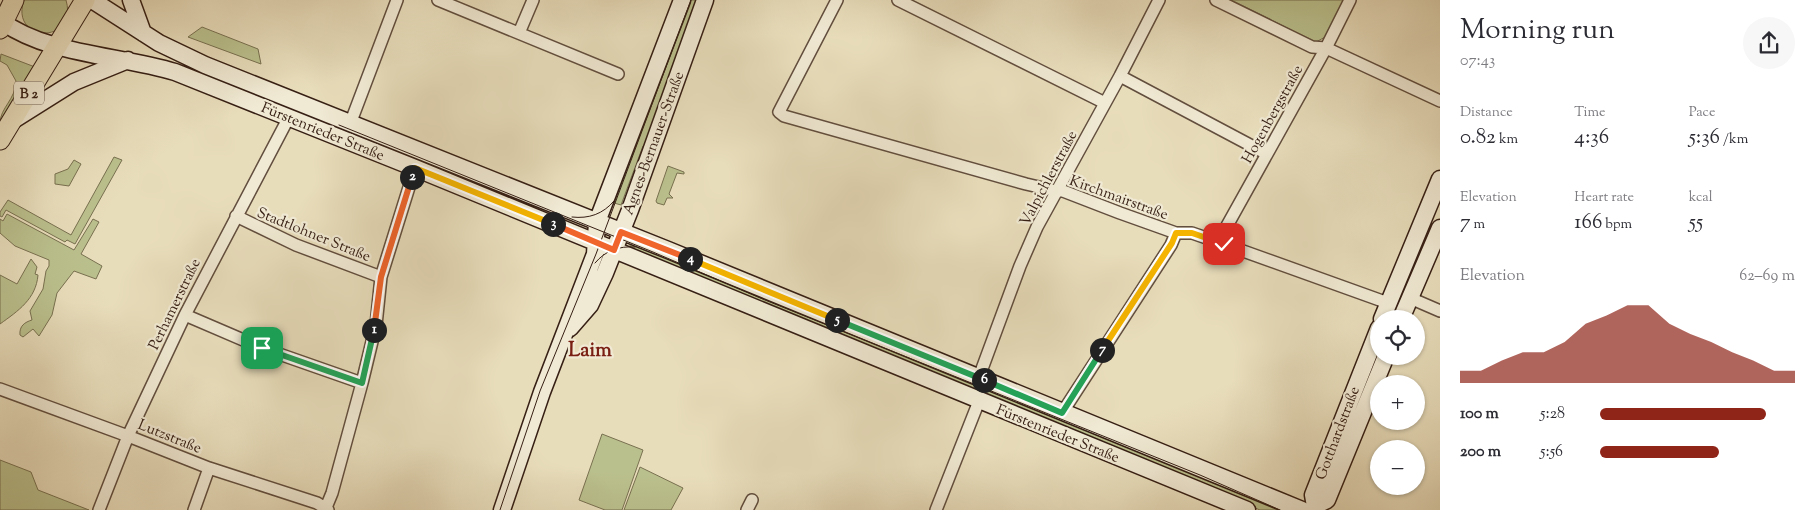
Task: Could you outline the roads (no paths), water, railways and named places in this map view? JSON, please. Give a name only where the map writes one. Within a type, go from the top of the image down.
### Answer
[{"type":"main road","points":[[1,24],[14,0]]},
{"type":"main road","name":"B 2","points":[[0,140],[85,0]]},
{"type":"main road","name":"Fürstenrieder Straße","points":[[92,0],[159,43],[205,65],[621,232],[981,371],[1062,413],[1302,510]]},
{"type":"main road","points":[[131,0],[143,33]]},
{"type":"main road","name":"Agnes-Bernauer-Straße","points":[[502,510],[542,392],[566,334],[570,317],[595,254],[597,222],[682,0]]},
{"type":"main road","name":"Agnes-Bernauer-Straße","points":[[566,334],[590,305],[597,291],[621,232],[705,0]]},
{"type":"main road","name":"Fürstenrieder Straße","points":[[1,24],[30,38],[58,46],[128,60],[175,72],[597,242],[1247,510]]},
{"type":"main road","points":[[12,121],[74,82],[128,60]]},
{"type":"main road","points":[[1385,310],[1440,180]]},
{"type":"main road","points":[[1405,310],[1440,228]]},
{"type":"main road","name":"Gotthardstraße","points":[[1370,357],[1313,495],[1316,506],[1327,500],[1382,365]]},
{"type":"street","points":[[350,124],[397,0]]},
{"type":"street","points":[[438,0],[618,74]]},
{"type":"street","points":[[519,33],[533,0]]},
{"type":"street","name":"Kirchmairstraße","points":[[837,0],[779,112],[784,116],[1056,191],[1063,191],[1120,214],[1176,233],[1192,233],[1388,303]]},
{"type":"street","points":[[898,0],[1105,103]]},
{"type":"street","name":"Valpichlerstraße","points":[[981,371],[1020,266],[1037,227],[1120,76],[1159,0]]},
{"type":"street","points":[[1216,0],[1312,47],[1326,48],[1440,101]]},
{"type":"street","name":"Hogenbergstraße","points":[[1218,242],[1326,48],[1350,0]]},
{"type":"street","points":[[1120,76],[1267,154]]},
{"type":"street","name":"Perhamerstraße","points":[[99,510],[128,436],[185,315],[288,117]]},
{"type":"street","points":[[326,509],[362,383],[376,325],[381,277],[415,168]]},
{"type":"street","name":"Stadtlohner Straße","points":[[236,216],[296,245],[381,277]]},
{"type":"street","points":[[1062,413],[1171,246],[1176,233]]},
{"type":"street","points":[[1410,298],[1440,311]]},
{"type":"street","points":[[185,315],[262,348],[362,383]]},
{"type":"street","name":"Lutzstraße","points":[[0,389],[209,468],[318,503],[326,509]]},
{"type":"street","points":[[936,510],[979,401]]},
{"type":"street","points":[[194,510],[209,468]]},
{"type":"tram line","points":[[500,510],[540,391],[596,254],[691,0]]},
{"type":"tram line","points":[[339,125],[653,252],[765,300],[1200,475],[1280,510]]},
{"type":"tram line","points":[[572,217],[595,215],[614,201]]},
{"type":"tram line","points":[[595,263],[613,250],[635,247]]},
{"type":"district","name":"Laim","points":[[590,349]]}]
